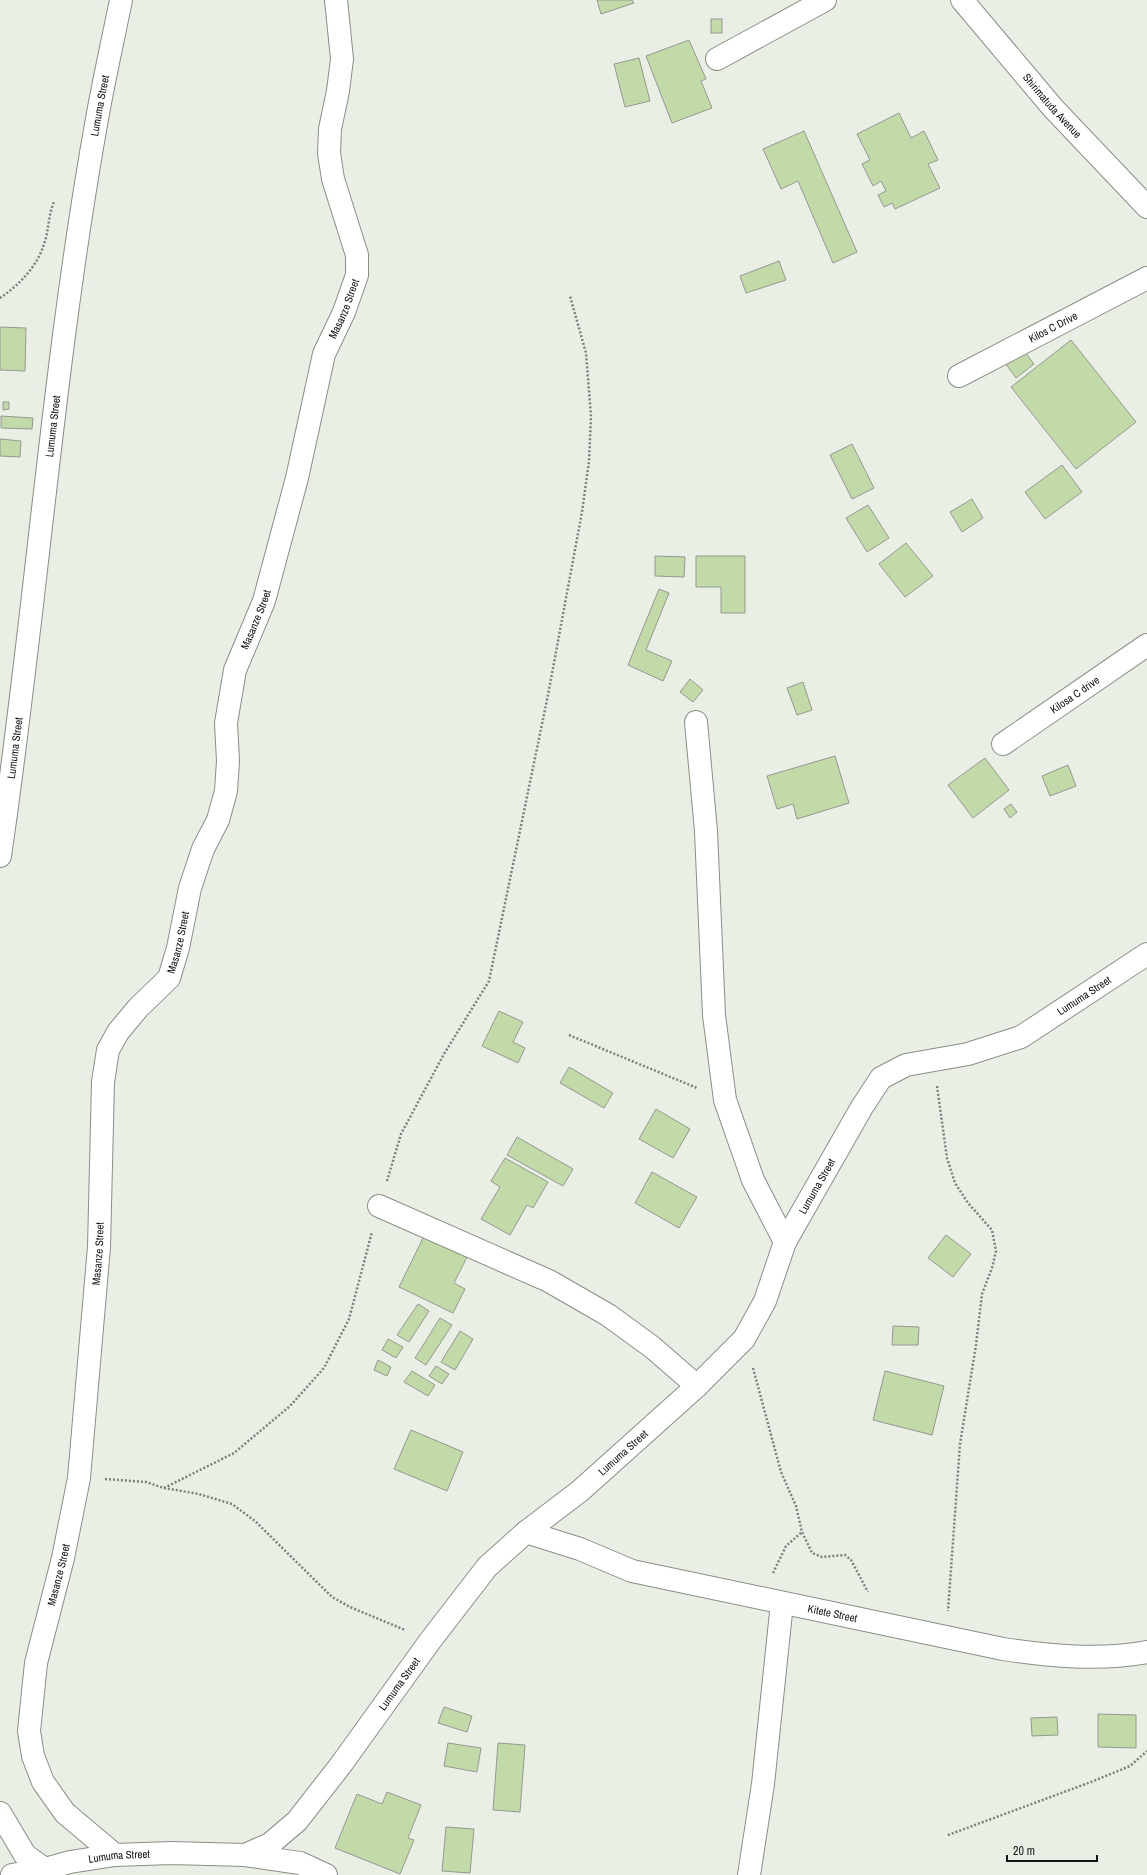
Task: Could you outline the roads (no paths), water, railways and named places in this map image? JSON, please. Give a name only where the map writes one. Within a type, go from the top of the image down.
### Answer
[{"type":"street","name":"Lumuma Street","points":[[0,856],[15,755],[50,446],[69,300],[97,118],[121,0]]},
{"type":"street","name":"Masanze Street","points":[[115,1855],[65,1813],[43,1782],[33,1756],[29,1731],[36,1663],[63,1558],[79,1478],[99,1247],[103,1082],[108,1050],[118,1032],[138,1008],[169,978],[174,963],[190,888],[203,850],[218,820],[226,791],[228,761],[226,724],[235,670],[264,602],[296,478],[324,354],[344,312],[357,275],[357,255],[333,179],[329,153],[330,129],[338,91],[342,59],[336,0]]},
{"type":"street","points":[[717,59],[825,0]]},
{"type":"street","name":"Shirimatuda Avenue","points":[[962,0],[1053,108],[1147,207]]},
{"type":"street","name":"Kilos C Drive","points":[[959,376],[1147,278]]},
{"type":"street","name":"Kilosa C drive","points":[[1003,744],[1147,645]]},
{"type":"street","points":[[696,722],[706,831],[714,1015],[725,1100],[753,1180],[785,1242]]},
{"type":"street","name":"Lumuma Street","points":[[12,1875],[45,1869],[70,1862],[115,1855],[171,1853],[245,1855],[270,1844],[296,1821],[340,1766],[430,1641],[488,1567],[526,1532],[580,1491],[697,1386],[744,1339],[765,1301],[785,1242],[862,1107],[881,1078],[906,1065],[968,1054],[1021,1038],[1147,954]]},
{"type":"street","points":[[379,1206],[549,1280],[608,1315],[652,1348],[697,1386]]},
{"type":"street","name":"Kitete Street","points":[[526,1532],[580,1549],[632,1571],[1003,1649],[1054,1656],[1095,1657],[1147,1652]]},
{"type":"street","points":[[749,1875],[763,1784],[772,1601]]},
{"type":"street","points":[[0,1813],[25,1855],[45,1869]]},
{"type":"street","points":[[245,1855],[300,1863],[326,1875]]}]
